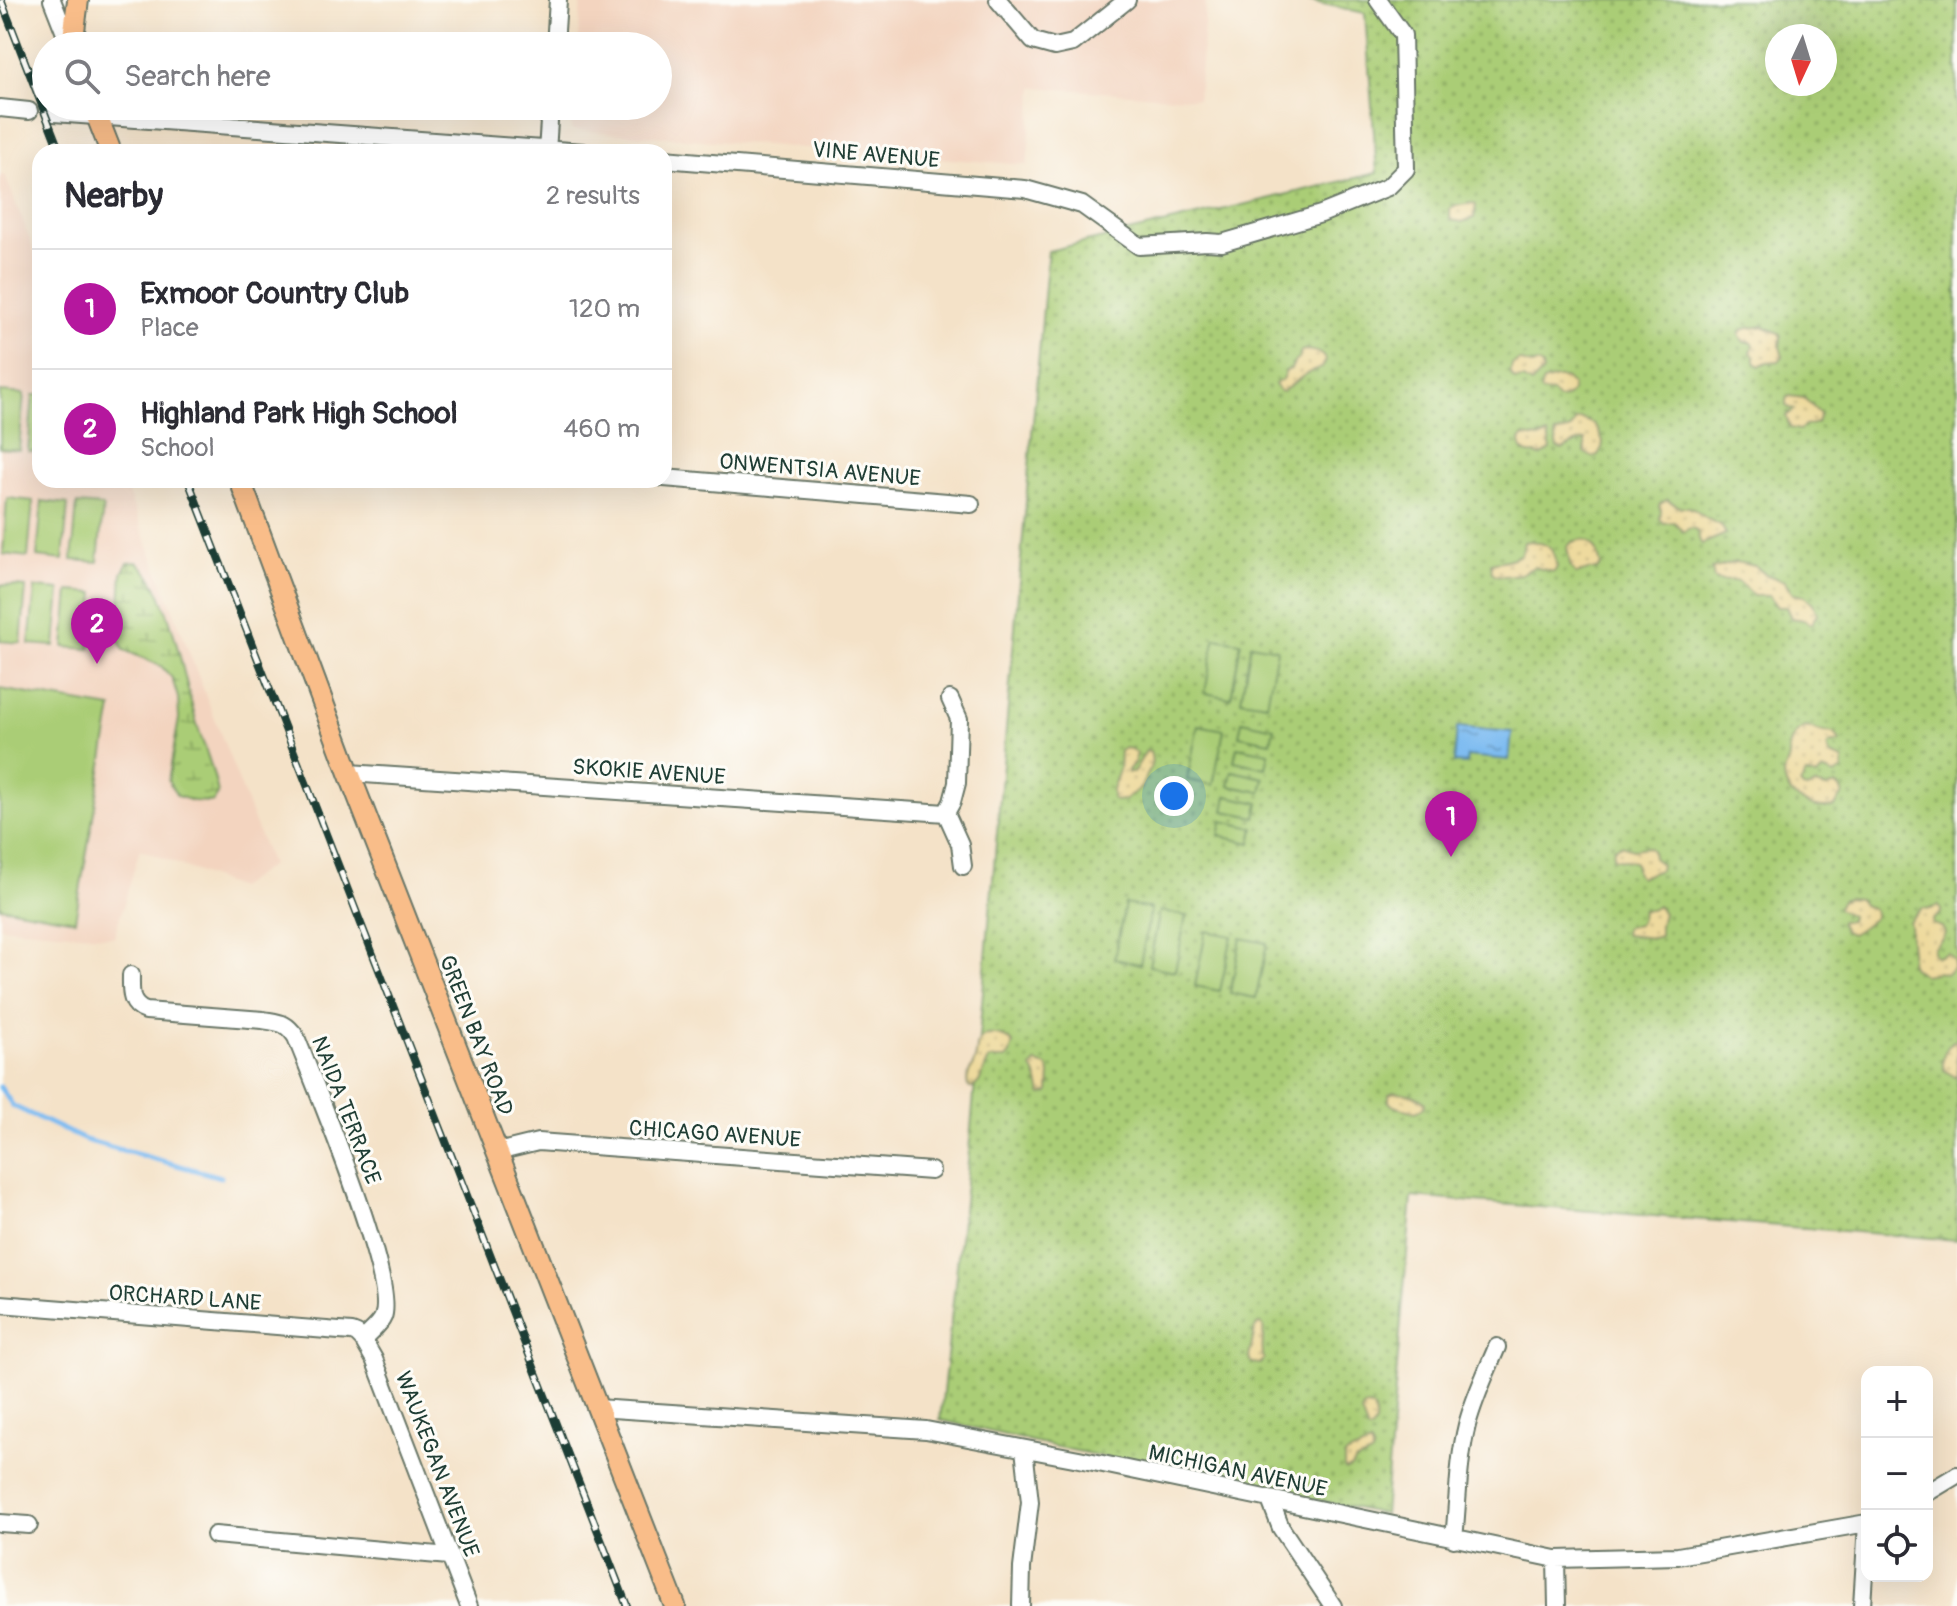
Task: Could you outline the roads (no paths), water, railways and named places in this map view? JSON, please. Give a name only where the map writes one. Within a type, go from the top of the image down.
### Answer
[{"type":"main road","points":[[73,32],[78,0]]},
{"type":"main road","points":[[98,120],[108,144]]},
{"type":"main road","name":"GREEN BAY ROAD","points":[[243,488],[349,773],[675,1606]]},
{"type":"street","points":[[52,0],[65,32]]},
{"type":"street","points":[[556,32],[558,0]]},
{"type":"street","points":[[998,0],[1033,41],[1055,47],[1073,43],[1127,0]]},
{"type":"street","name":"VINE AVENUE","points":[[672,160],[1025,189],[1082,205],[1139,246],[1222,243],[1321,214],[1375,193],[1388,187],[1406,169],[1403,35],[1378,0]]},
{"type":"street","points":[[0,108],[29,111]]},
{"type":"street","points":[[190,120],[476,144]]},
{"type":"street","points":[[547,144],[549,120]]},
{"type":"street","name":"ONWENTSIA AVENUE","points":[[672,479],[971,504]]},
{"type":"street","points":[[950,699],[959,719],[957,783],[946,813],[960,844],[963,866]]},
{"type":"street","name":"SKOKIE AVENUE","points":[[349,773],[946,813]]},
{"type":"street","name":"NAIDA TERRACE","points":[[131,975],[130,994],[134,1004],[146,1011],[263,1020],[290,1027],[356,1192],[382,1281],[386,1301],[383,1318],[363,1340]]},
{"type":"street","name":"CHICAGO AVENUE","points":[[497,1152],[538,1142],[931,1171]]},
{"type":"street","name":"ORCHARD LANE","points":[[0,1304],[352,1332],[363,1340]]},
{"type":"street","name":"WAUKEGAN AVENUE","points":[[363,1340],[374,1359],[469,1606]]},
{"type":"street","points":[[1454,1539],[1467,1423],[1497,1347]]},
{"type":"street","name":"MICHIGAN AVENUE","points":[[597,1408],[926,1430],[1556,1559],[1678,1556],[1861,1524]]},
{"type":"street","points":[[1021,1606],[1030,1502],[1024,1449]]},
{"type":"street","points":[[1933,1489],[1957,1475]]},
{"type":"street","points":[[1270,1500],[1281,1528],[1333,1606]]},
{"type":"street","points":[[0,1523],[29,1525]]},
{"type":"street","points":[[215,1535],[449,1556]]},
{"type":"street","points":[[1556,1559],[1557,1606]]},
{"type":"street","points":[[1862,1606],[1863,1582]]},
{"type":"water","points":[[1457,727],[1512,732],[1509,760],[1467,756],[1466,764],[1454,763]]},
{"type":"waterway","points":[[0,1087],[13,1106],[85,1140],[221,1177]]},
{"type":"railway","points":[[1,0],[32,80]]},
{"type":"railway","points":[[48,120],[57,144]]},
{"type":"railway","points":[[191,488],[627,1606]]},
{"type":"place","name":"Highland Park High School","points":[[97,664]]},
{"type":"place","name":"Exmoor Country Club","points":[[1451,857]]}]
